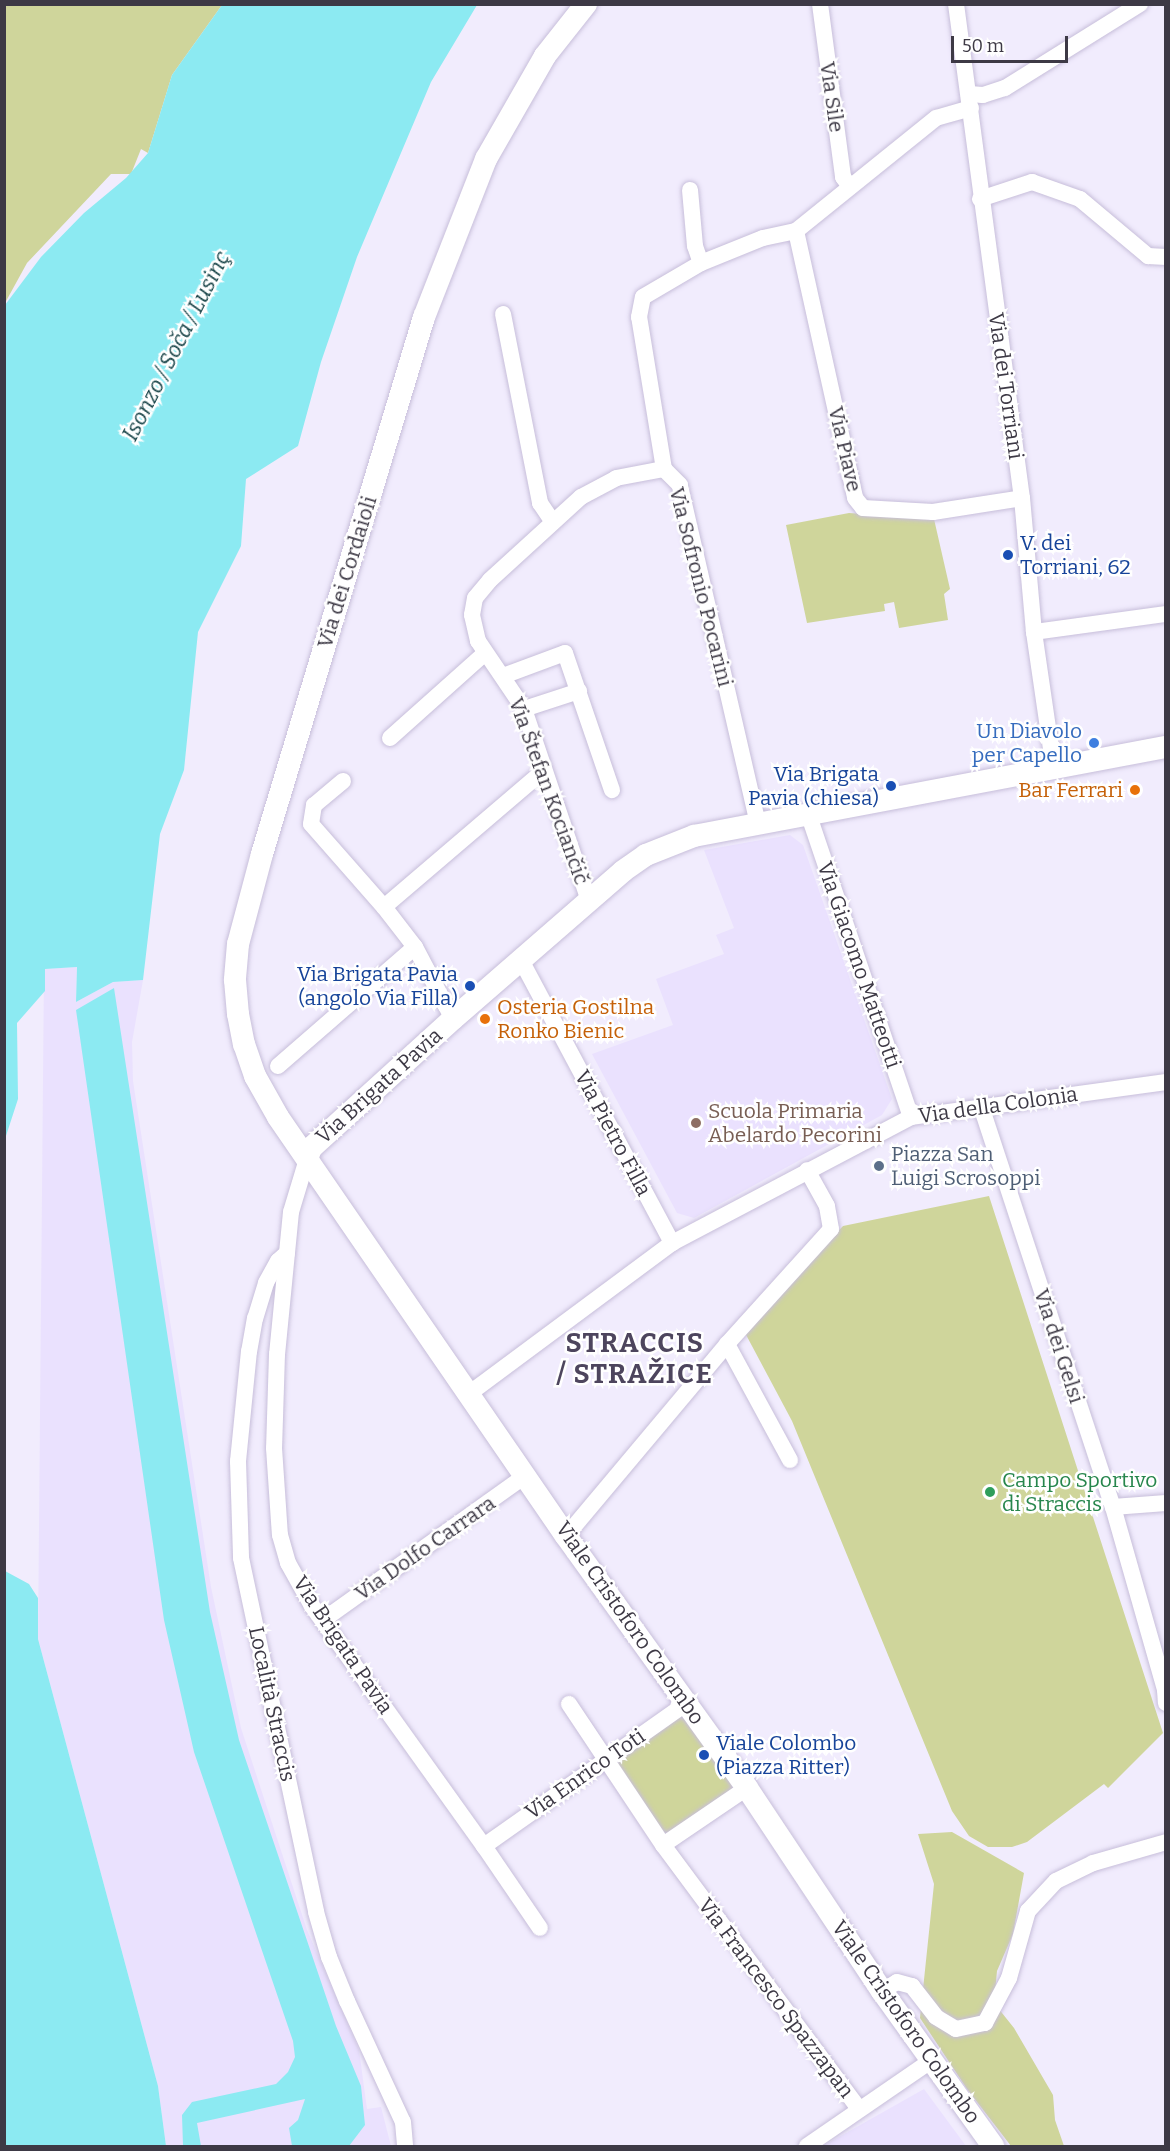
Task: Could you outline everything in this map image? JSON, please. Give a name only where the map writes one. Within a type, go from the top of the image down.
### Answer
[{"type":"street","name":"Via dei Cordaioli","points":[[307,1159],[265,1098],[244,1044],[235,980],[238,944],[262,854],[424,317],[486,159],[545,56],[586,4]]},
{"type":"street","name":"Via Sile","points":[[820,4],[843,177],[850,187]]},
{"type":"street","name":"Via dei Torriani","points":[[956,4],[970,101],[980,199],[1022,498],[1034,632],[1054,769]]},
{"type":"street","points":[[690,190],[695,246],[701,263],[763,238],[796,231],[936,118],[970,101],[1005,88],[1140,4]]},
{"type":"street","points":[[980,199],[1032,182],[1080,199],[1148,256],[1166,257]]},
{"type":"street","name":"Via Piave","points":[[796,231],[855,498],[863,508],[933,512],[1022,498]]},
{"type":"street","name":"Via Sofronio Pocarini","points":[[701,263],[642,297],[639,317],[664,469],[680,485],[758,824]]},
{"type":"street","points":[[503,314],[540,504],[553,522]]},
{"type":"street","name":"Via Štefan Kociančič","points":[[589,901],[543,771],[524,709],[503,676],[485,654],[475,630],[472,615],[475,598],[490,580],[553,522],[599,485],[616,478],[664,469]]},
{"type":"street","points":[[1034,632],[1166,614]]},
{"type":"street","points":[[503,676],[566,653],[612,789]]},
{"type":"street","points":[[390,738],[485,654]]},
{"type":"street","points":[[524,709],[579,691]]},
{"type":"street","name":"Via Brigata Pavia","points":[[540,1928],[299,1586],[288,1563],[280,1535],[274,1448],[277,1354],[291,1212],[311,1148],[453,1019],[623,871],[668,844],[694,836],[808,813],[1166,747]]},
{"type":"street","points":[[384,907],[543,771]]},
{"type":"street","points":[[343,781],[311,810],[310,824],[384,907],[415,947],[453,1019]]},
{"type":"street","name":"Via Giacomo Matteotti","points":[[808,813],[910,1117]]},
{"type":"street","points":[[279,1066],[415,947]]},
{"type":"street","name":"Via Pietro Filla","points":[[521,960],[672,1243]]},
{"type":"street","name":"Via della Colonia","points":[[470,1393],[672,1243],[910,1117],[1166,1082]]},
{"type":"street","name":"Via dei Gelsi","points":[[981,1106],[1113,1507],[1165,1690],[1166,1703]]},
{"type":"street","name":"Viale Cristoforo Colombo","points":[[307,1159],[470,1393],[566,1536],[747,1788],[882,1991],[993,2146]]},
{"type":"street","points":[[566,1536],[727,1344],[831,1229],[827,1206],[807,1170]]},
{"type":"street","name":"Località Straccis","points":[[287,1253],[278,1261],[266,1282],[255,1318],[249,1351],[238,1461],[241,1558],[316,1912],[329,1957],[347,2001],[403,2122],[405,2146]]},
{"type":"street","points":[[727,1344],[789,1460]]},
{"type":"street","name":"Via Dolfo Carrara","points":[[323,1620],[526,1475]]},
{"type":"street","points":[[1113,1507],[1166,1503]]},
{"type":"street","name":"Via Enrico Toti","points":[[484,1846],[687,1703]]},
{"type":"street","name":"Via Francesco Spazzapan","points":[[569,1704],[663,1845],[859,2109],[932,2060]]},
{"type":"street","points":[[663,1845],[747,1788]]},
{"type":"street","points":[[882,1991],[897,1982],[912,1986],[936,2017],[956,2029],[985,2023],[1009,1978],[1028,1911],[1056,1881],[1093,1863],[1166,1842]]},
{"type":"street","points":[[807,2146],[859,2109]]},
{"type":"shaded area","points":[[790,835],[803,845],[892,1099],[882,1115],[694,1218],[677,1213],[592,1054],[673,1025],[656,979],[724,954],[716,935],[734,928],[704,850]]},
{"type":"shaded area","points":[[77,967],[76,1002],[113,982],[143,980],[132,1042],[133,1081],[211,1587],[241,1728],[307,1930],[359,2050],[367,2109],[381,2107],[391,2146],[166,2146],[158,2086],[38,1639],[44,969]]},
{"type":"shaded area","points":[[924,2089],[966,2146],[823,2146]]},
{"type":"green space","points":[[5,5],[222,5],[172,75],[148,153],[141,149],[131,174],[111,174],[27,263],[5,303]]},
{"type":"green space","points":[[849,513],[934,519],[950,589],[944,594],[948,620],[899,628],[894,602],[884,604],[885,611],[807,623],[786,525]]},
{"type":"green space","points":[[989,1196],[1163,1733],[1108,1788],[1104,1784],[1027,1842],[1012,1847],[988,1847],[969,1836],[952,1811],[792,1421],[744,1331],[843,1226]]},
{"type":"green space","points":[[687,1703],[747,1788],[663,1845],[606,1759]]},
{"type":"green space","points":[[952,1832],[1024,1873],[1013,1934],[997,1971],[994,2003],[1014,2028],[1053,2095],[1055,2120],[1064,2146],[1011,2146],[967,2089],[920,2018],[934,1884],[918,1834]]},
{"type":"water","name":"Isonzo / Soča / Lusinç","points":[[222,5],[477,5],[431,82],[357,257],[321,362],[298,446],[246,479],[241,546],[198,632],[184,770],[160,834],[143,980],[113,982],[76,1002],[77,967],[45,969],[45,991],[17,1023],[18,1099],[5,1139],[5,305],[41,257],[84,213],[126,178],[148,153],[172,75]]},
{"type":"water","points":[[114,988],[210,1612],[239,1740],[336,2026],[361,2086],[365,2125],[349,2146],[292,2146],[289,2128],[298,2120],[305,2099],[197,2123],[201,2146],[183,2146],[182,2115],[192,2102],[276,2084],[288,2072],[295,2057],[293,2041],[194,1752],[164,1620],[76,1010]]},
{"type":"water","points":[[5,1571],[29,1584],[38,1598],[38,1639],[158,2086],[166,2146],[5,2146]]},
{"type":"place","name":"V. dei Torriani, 62","points":[[1008,555]]},
{"type":"place","name":"Un Diavolo per Capello","points":[[1094,743]]},
{"type":"place","name":"Via Brigata Pavia (chiesa)","points":[[891,786]]},
{"type":"place","name":"Bar Ferrari","points":[[1135,790]]},
{"type":"place","name":"Via Brigata Pavia (angolo Via Filla)","points":[[470,986]]},
{"type":"place","name":"Osteria Gostilna Ronko Bienic","points":[[485,1019]]},
{"type":"place","name":"Scuola Primaria Abelardo Pecorini","points":[[696,1123]]},
{"type":"place","name":"Piazza San Luigi Scrosoppi","points":[[879,1166]]},
{"type":"place","name":"Campo Sportivo di Straccis","points":[[990,1492]]},
{"type":"place","name":"Viale Colombo (Piazza Ritter)","points":[[704,1755]]},
{"type":"district","name":"STRACCIS / STRAŽICE","points":[[635,1358]]}]
